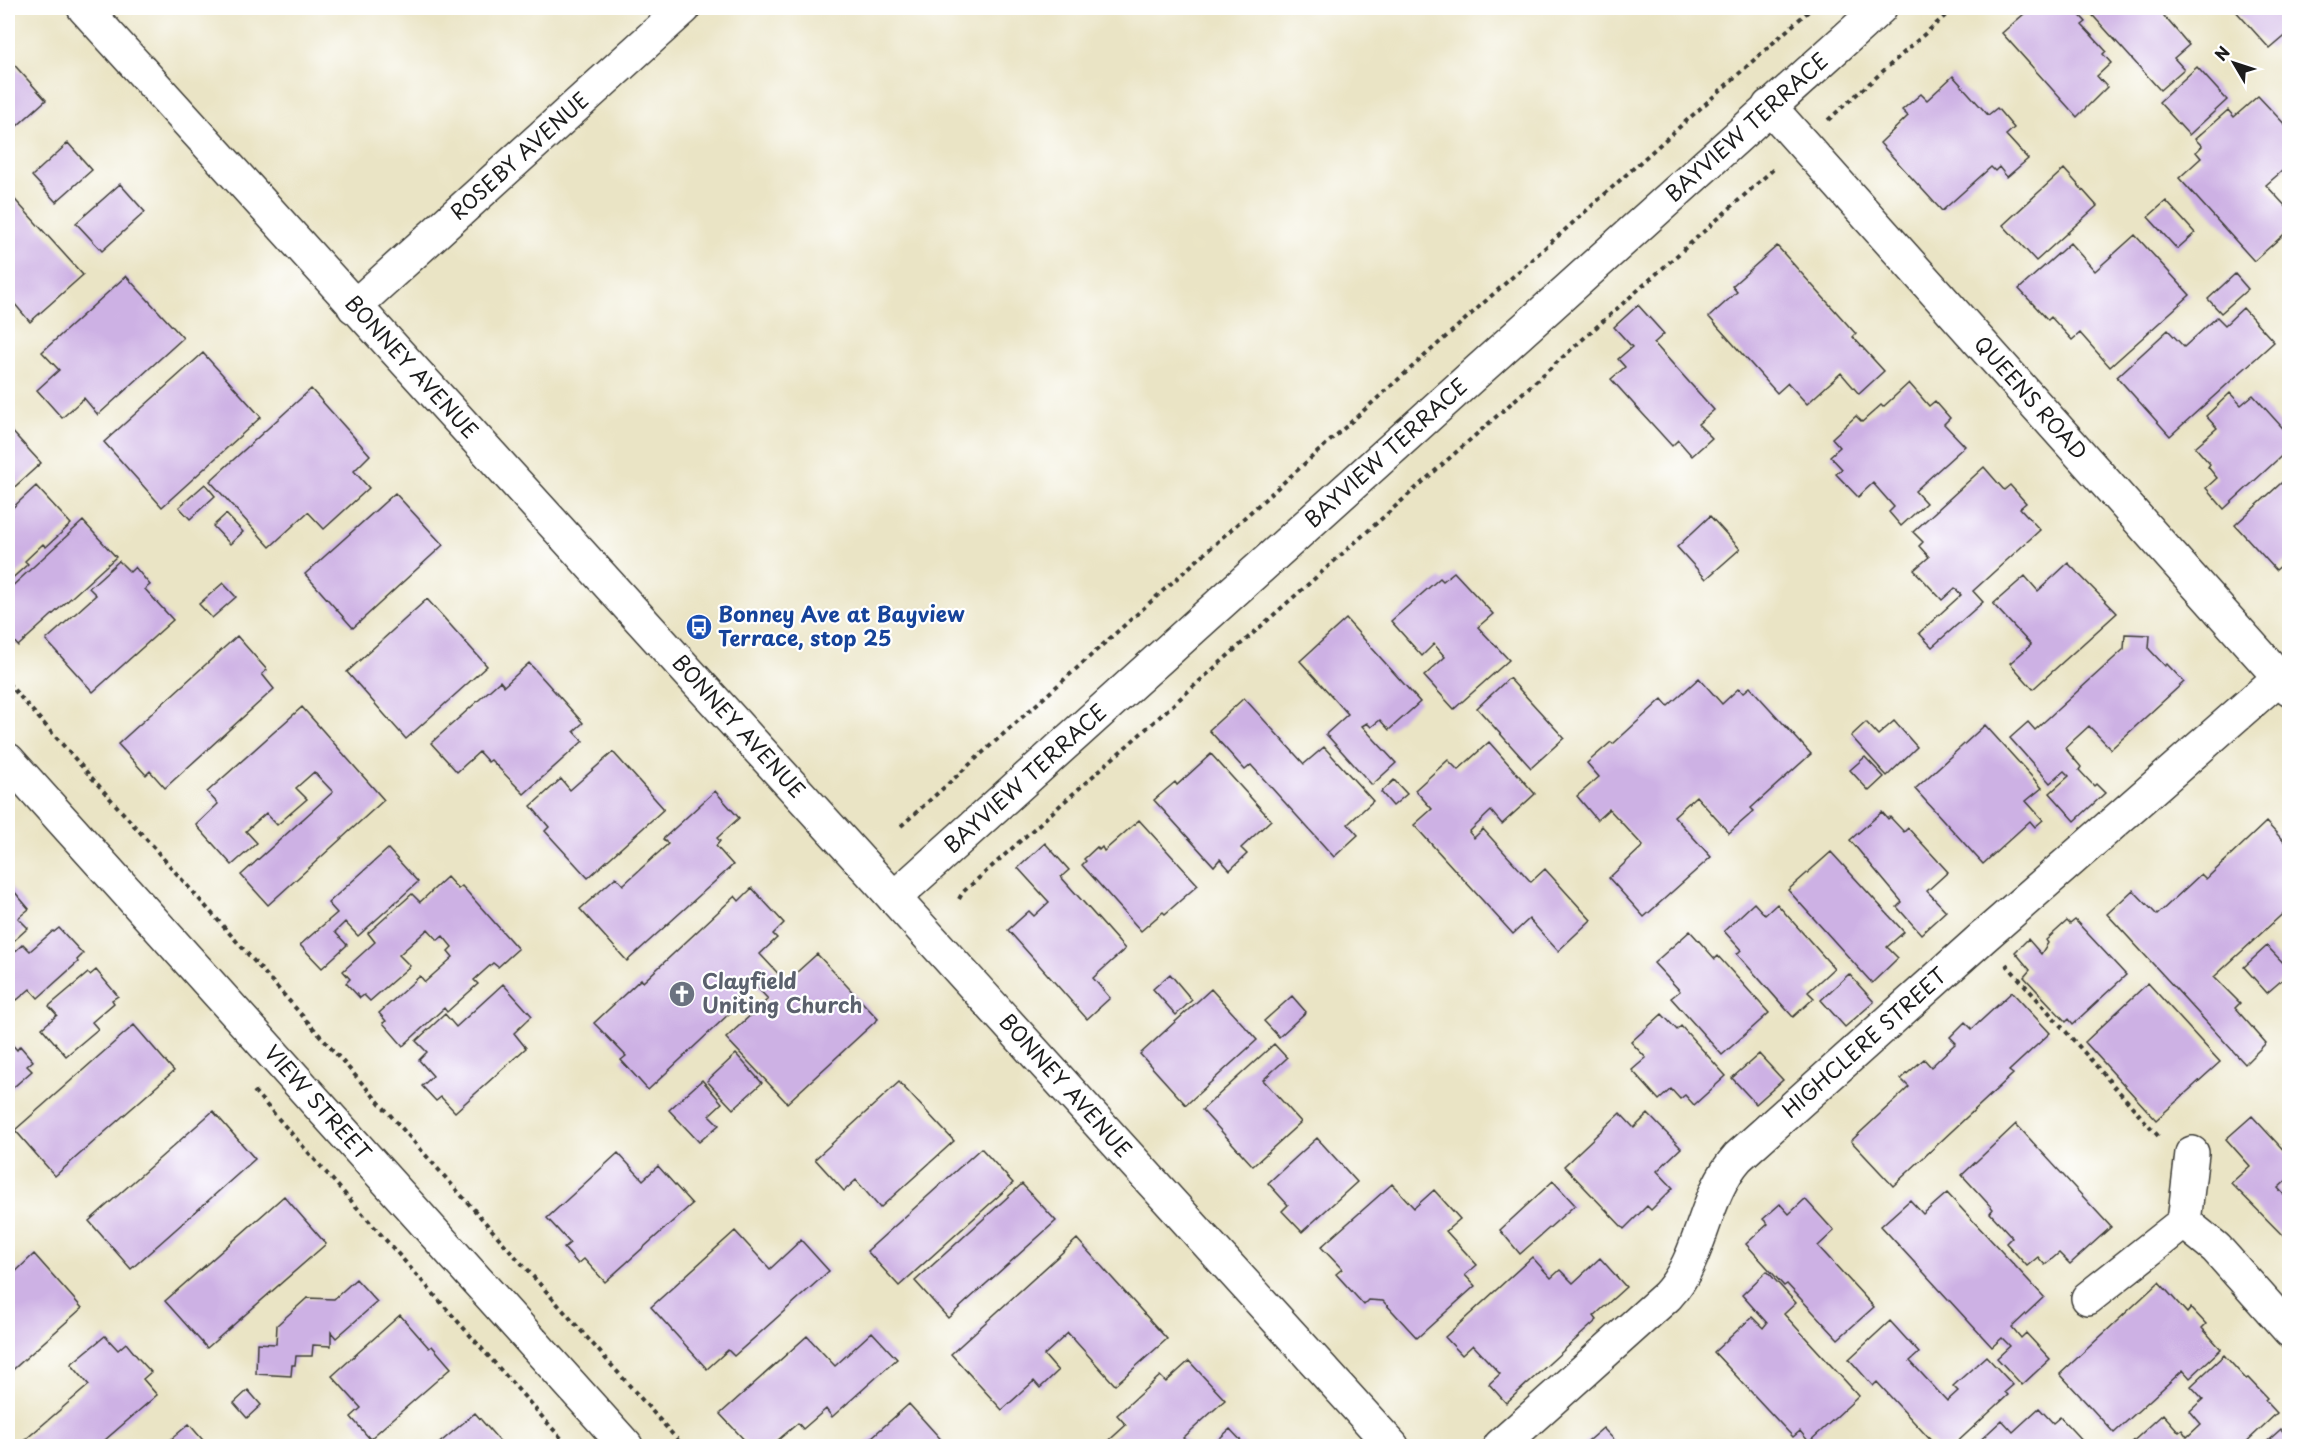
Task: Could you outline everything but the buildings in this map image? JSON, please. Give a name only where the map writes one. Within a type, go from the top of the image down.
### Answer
[{"type":"street","name":"BONNEY AVENUE","points":[[84,8],[1392,1446]]},
{"type":"street","name":"ROSEBY AVENUE","points":[[354,307],[684,8]]},
{"type":"street","name":"BAYVIEW TERRACE","points":[[894,898],[1880,8]]},
{"type":"street","name":"QUEENS ROAD","points":[[1769,106],[2284,683]]},
{"type":"street","name":"HIGHCLERE STREET","points":[[1500,1446],[1681,1281],[1691,1261],[1716,1188],[1725,1171],[1738,1157],[1982,938],[2284,683]]},
{"type":"street","name":"VIEW STREET","points":[[8,760],[626,1446]]},
{"type":"street","points":[[2177,1147],[2184,1222],[2216,1248],[2289,1331]]},
{"type":"street","points":[[2088,1299],[2184,1222]]},
{"type":"path","points":[[901,826],[1812,8]]},
{"type":"path","points":[[1822,126],[1954,8]]},
{"type":"path","points":[[959,899],[963,892],[1777,166]]},
{"type":"path","points":[[8,683],[683,1446]]},
{"type":"path","points":[[2002,960],[2177,1147]]},
{"type":"path","points":[[252,1089],[568,1446]]},
{"type":"place","name":"Bonney Ave at Bayview Terrace, stop 25","points":[[699,627]]},
{"type":"place","name":"Clayfield Uniting Church","points":[[682,994]]}]
